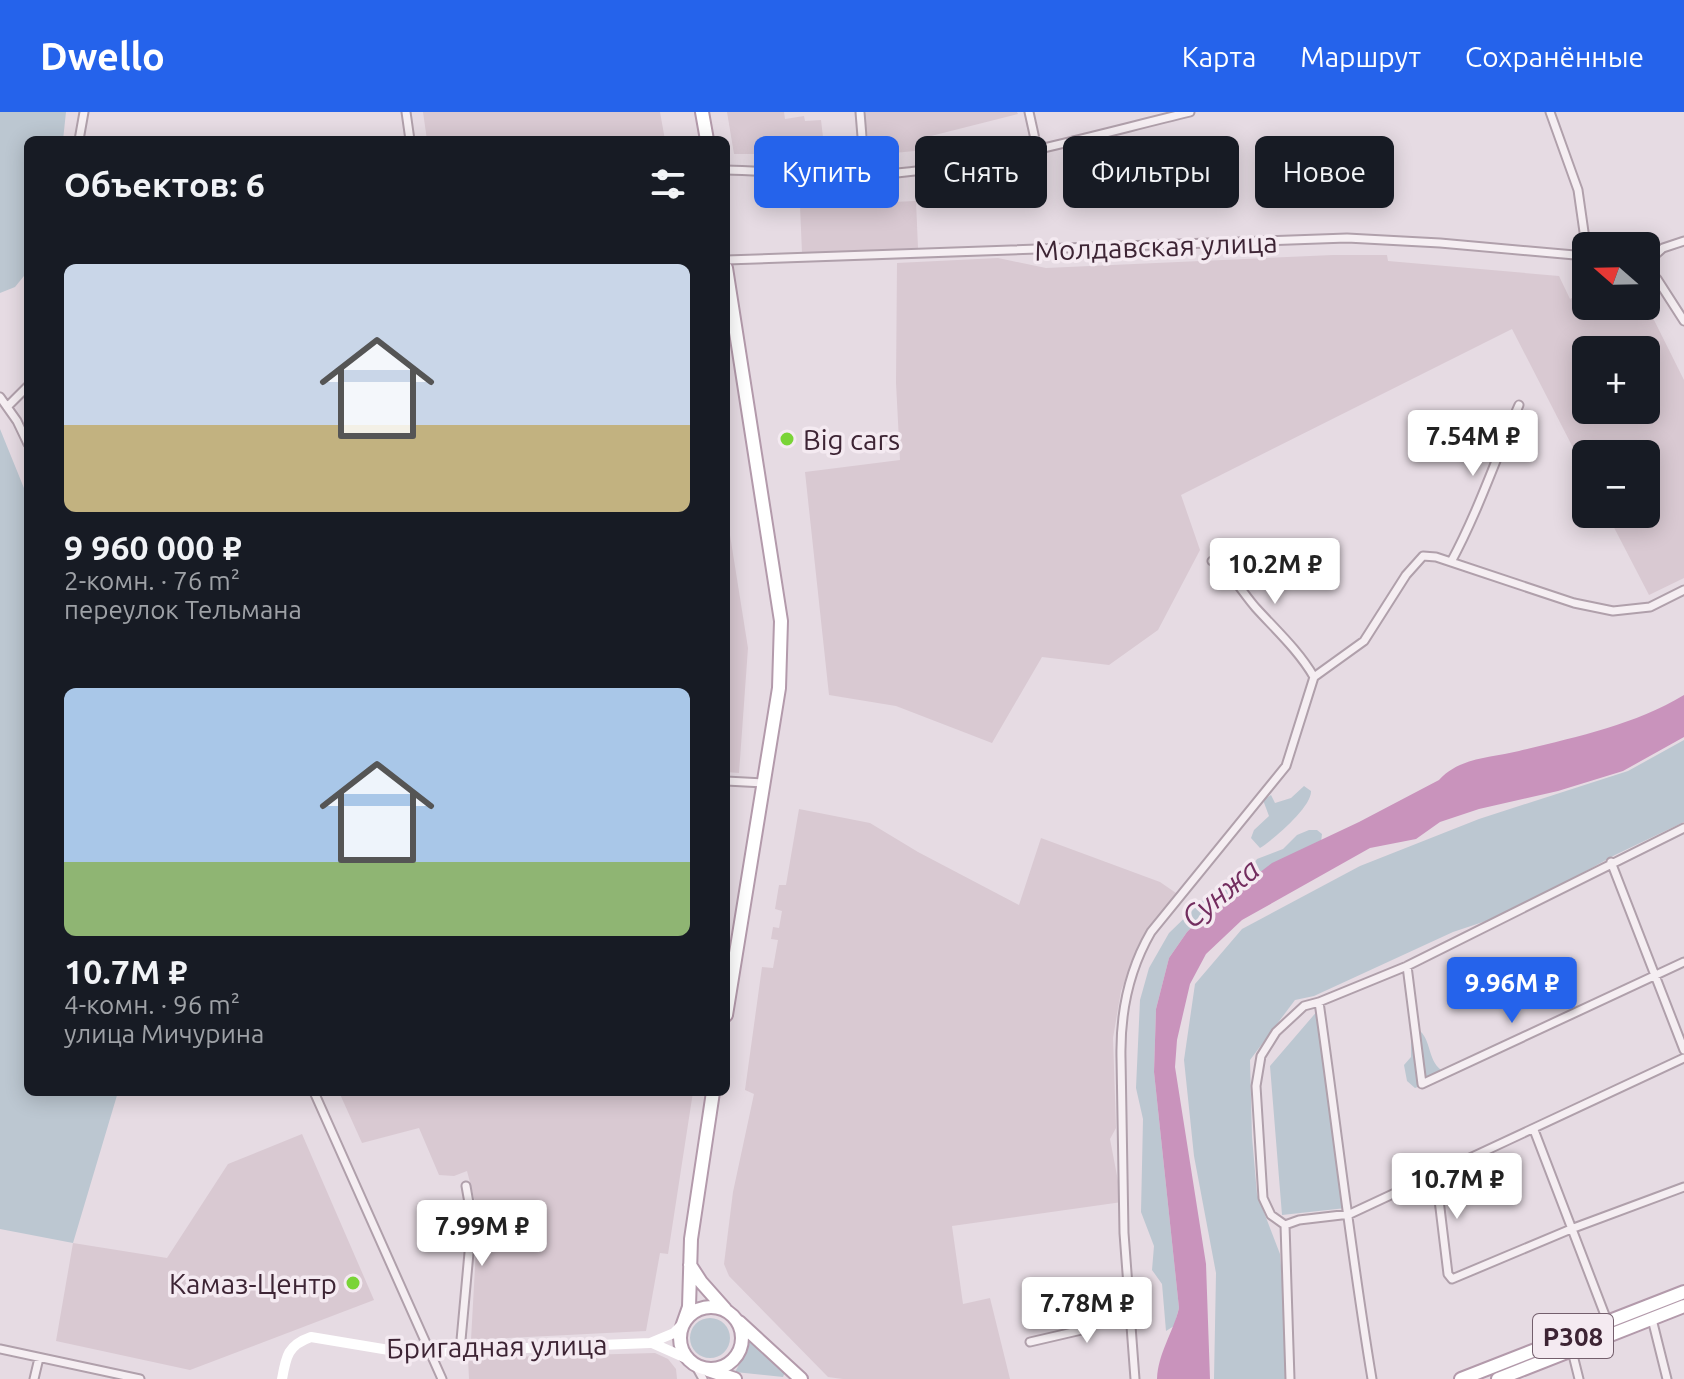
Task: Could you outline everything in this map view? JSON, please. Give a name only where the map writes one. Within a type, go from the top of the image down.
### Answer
[{"type":"main road","points":[[702,112],[706,136]]},
{"type":"main road","points":[[730,294],[781,621],[779,688],[730,991]]},
{"type":"main road","points":[[697,1367],[680,1338],[689,1307],[691,1239],[712,1096]]},
{"type":"main road","points":[[690,1265],[714,1298],[801,1379]]},
{"type":"main road","name":"P308","points":[[1461,1379],[1684,1292]]},
{"type":"main road","name":"P308","points":[[1498,1379],[1529,1371],[1684,1306]]},
{"type":"main road","points":[[650,1343],[674,1333],[698,1309],[719,1308],[732,1315],[742,1337],[736,1355],[721,1367],[697,1367]]},
{"type":"main road","name":"Бригадная улица","points":[[282,1379],[290,1351],[298,1342],[311,1337],[407,1353],[650,1343]]},
{"type":"main road","points":[[650,1343],[676,1351],[697,1367],[719,1377],[735,1379]]},
{"type":"street","points":[[80,136],[84,112]]},
{"type":"street","points":[[406,112],[409,136]]},
{"type":"street","points":[[860,112],[862,136]]},
{"type":"street","points":[[1029,112],[1034,136]]},
{"type":"street","points":[[1047,146],[1190,112]]},
{"type":"street","points":[[1550,112],[1578,190],[1584,232]]},
{"type":"street","points":[[730,170],[754,171]]},
{"type":"street","name":"Молдавская улица","points":[[730,260],[1347,238],[1572,255]]},
{"type":"street","points":[[1660,251],[1684,241]]},
{"type":"street","points":[[1660,284],[1684,321]]},
{"type":"street","points":[[8,406],[24,390]]},
{"type":"street","points":[[0,397],[24,436]]},
{"type":"street","points":[[1451,562],[1481,503],[1519,405]]},
{"type":"street","points":[[1135,1379],[1127,1301],[1121,1038],[1128,988],[1139,952],[1151,932],[1286,766],[1314,677],[1364,641],[1406,575],[1423,556],[1451,562],[1574,603],[1613,611],[1650,607],[1684,590]]},
{"type":"street","points":[[1212,561],[1232,575],[1252,604],[1306,662],[1314,677]]},
{"type":"street","points":[[730,781],[764,783]]},
{"type":"street","points":[[1285,1225],[1271,1215],[1263,1198],[1256,1086],[1261,1056],[1276,1032],[1304,1006],[1407,966],[1684,828]]},
{"type":"street","points":[[1611,862],[1684,1050]]},
{"type":"street","points":[[1407,966],[1422,1084],[1684,962]]},
{"type":"street","points":[[1319,1002],[1350,1214],[1358,1297],[1372,1379]]},
{"type":"street","points":[[1285,1225],[1299,1220],[1350,1214],[1684,1058]]},
{"type":"street","points":[[316,1096],[442,1379]]},
{"type":"street","points":[[1534,1130],[1608,1323]]},
{"type":"street","points":[[1436,1175],[1448,1274],[1452,1279],[1571,1229],[1684,1187]]},
{"type":"street","points":[[460,1351],[472,1220],[466,1186]]},
{"type":"street","points":[[1285,1225],[1290,1379]]},
{"type":"street","points":[[1030,1342],[1086,1329],[1105,1308],[1127,1301]]},
{"type":"street","points":[[1652,1319],[1667,1379]]},
{"type":"street","points":[[0,1349],[140,1379]]},
{"type":"street","points":[[1572,1351],[1579,1379]]},
{"type":"street","points":[[34,1379],[39,1358]]},
{"type":"street","points":[[719,1377],[729,1363]]},
{"type":"shaded area","points":[[0,112],[66,112],[63,136],[24,136],[24,276],[15,287],[0,293]]},
{"type":"shaded area","points":[[423,112],[660,112],[664,136],[426,136]]},
{"type":"shaded area","points":[[727,112],[784,112],[785,119],[804,116],[805,121],[821,120],[823,136],[754,136],[754,154],[734,154]]},
{"type":"shaded area","points":[[866,112],[1018,114],[931,136],[915,136],[915,151],[899,152],[899,136],[868,136],[864,119]]},
{"type":"shaded area","points":[[915,201],[918,248],[802,253],[800,208],[899,208],[899,202]]},
{"type":"shaded area","points":[[1387,255],[1388,261],[1559,276],[1572,298],[1572,320],[1654,320],[1684,380],[1684,578],[1649,595],[1614,528],[1660,528],[1660,440],[1572,440],[1572,446],[1512,329],[1181,495],[1200,550],[1158,630],[1109,665],[1042,657],[992,743],[896,706],[829,695],[805,472],[900,460],[896,383],[897,263],[998,258],[1046,268]]},
{"type":"shaded area","points":[[0,429],[24,488],[24,1096],[117,1096],[73,1243],[0,1229]]},
{"type":"shaded area","points":[[730,535],[748,648],[739,773],[730,772]]},
{"type":"shaded area","points":[[1684,695],[1684,737],[1623,771],[1558,791],[1479,809],[1440,822],[1416,839],[1370,848],[1242,920],[1206,954],[1190,984],[1177,1040],[1175,1067],[1206,1264],[1210,1379],[1157,1379],[1160,1360],[1179,1308],[1154,1072],[1156,1009],[1169,958],[1187,932],[1272,863],[1359,822],[1439,780],[1456,767],[1604,729]]},
{"type":"shaded area","points":[[1684,740],[1684,822],[1615,855],[1510,913],[1453,932],[1314,996],[1295,1000],[1250,1060],[1257,1194],[1280,1254],[1290,1379],[1214,1379],[1216,1273],[1194,1156],[1184,1060],[1195,984],[1242,929],[1360,866],[1479,819],[1628,771]]},
{"type":"shaded area","points":[[1304,786],[1311,791],[1305,806],[1282,831],[1260,848],[1251,838],[1254,830],[1269,816],[1263,800],[1271,795],[1275,803],[1291,798]]},
{"type":"shaded area","points":[[799,809],[870,823],[1019,905],[1041,838],[1160,882],[1176,893],[1138,946],[1121,991],[1113,1038],[1116,1128],[1110,1139],[1122,1202],[952,1226],[963,1304],[990,1298],[1010,1379],[828,1377],[729,1276],[724,1264],[733,1192],[754,1094],[745,1090],[762,967],[773,968],[778,940],[771,939],[773,927],[779,928],[782,911],[775,909],[779,885],[786,885]]},
{"type":"shaded area","points":[[1309,830],[1322,834],[1321,842],[1266,871],[1255,871],[1253,865],[1257,859],[1283,849],[1297,835]]},
{"type":"shaded area","points":[[1246,872],[1252,879],[1203,916],[1169,958],[1156,1009],[1154,1072],[1179,1308],[1174,1326],[1166,1331],[1162,1284],[1152,1270],[1154,1246],[1141,1212],[1143,1119],[1136,1088],[1140,1000],[1149,968],[1169,933],[1233,875]]},
{"type":"shaded area","points":[[1319,1009],[1346,1208],[1282,1215],[1270,1066]]},
{"type":"shaded area","points":[[1418,1029],[1426,1038],[1433,1060],[1441,1070],[1439,1079],[1415,1088],[1407,1081],[1404,1065],[1411,1057],[1411,1035]]},
{"type":"shaded area","points":[[341,1096],[692,1096],[668,1254],[660,1253],[646,1331],[471,1340],[478,1213],[467,1171],[454,1176],[439,1175],[419,1128],[362,1143]]},
{"type":"shaded area","points":[[302,1134],[374,1300],[190,1370],[56,1341],[73,1243],[167,1258],[228,1164]]},
{"type":"shaded area","points":[[710,1318],[724,1324],[730,1338],[724,1352],[710,1358],[696,1352],[690,1338],[696,1324]]},
{"type":"shaded area","points":[[748,1336],[785,1372],[783,1377],[735,1372],[744,1356]]},
{"type":"shaded area","points":[[655,1353],[668,1359],[676,1369],[677,1379],[469,1379],[468,1358]]},
{"type":"place","name":"Big cars","points":[[787,439]]},
{"type":"place","name":"Камаз-Центр","points":[[353,1283]]},
{"type":"water label","name":"Сунжа","points":[[1220,893]]}]
